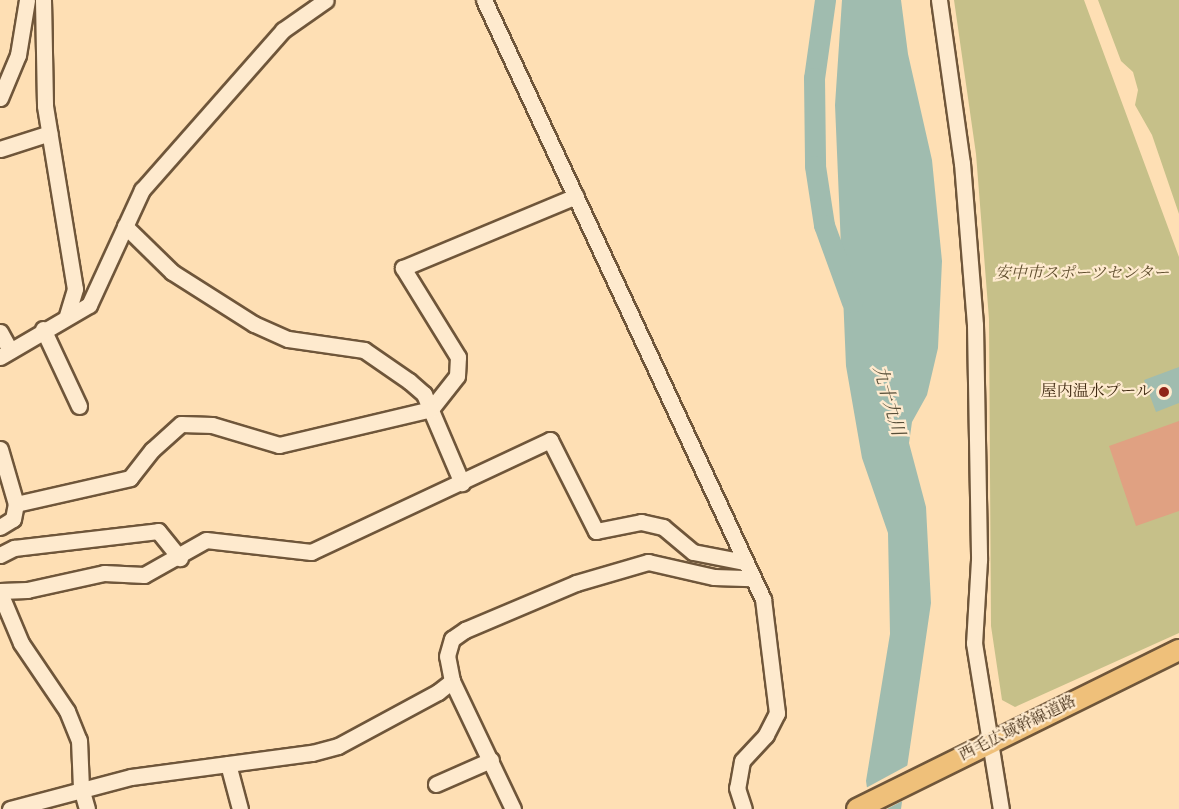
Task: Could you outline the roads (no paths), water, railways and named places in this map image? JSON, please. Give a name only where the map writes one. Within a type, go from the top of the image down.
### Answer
[{"type":"main road","name":"西毛広域幹線道路","points":[[857,809],[1179,650]]},
{"type":"street","points":[[0,98],[18,56],[27,0]]},
{"type":"street","points":[[43,0],[50,133],[75,289],[68,315]]},
{"type":"street","points":[[0,332],[5,353],[43,329],[89,305],[142,190],[225,91],[283,30],[326,0]]},
{"type":"street","points":[[484,0],[763,599],[777,713],[766,735],[742,760],[737,788],[744,809]]},
{"type":"street","points":[[939,0],[962,163],[975,325],[979,560],[975,643],[988,744],[1001,809]]},
{"type":"street","points":[[0,149],[50,133]]},
{"type":"street","points":[[16,504],[130,478],[152,450],[181,424],[212,425],[279,445],[431,410],[457,376],[458,357],[403,268],[576,196]]},
{"type":"street","points":[[124,226],[172,272],[254,324],[288,339],[364,350],[424,394],[462,483]]},
{"type":"street","points":[[43,329],[80,406]]},
{"type":"street","points":[[87,809],[81,788],[79,740],[67,711],[21,643],[0,592],[27,590],[104,573],[144,575],[180,558],[206,540],[311,552],[550,440],[596,531],[641,522],[663,527],[693,552],[745,562]]},
{"type":"street","points":[[0,449],[16,504],[13,519],[0,527]]},
{"type":"street","points":[[0,555],[14,548],[158,531],[180,558]]},
{"type":"street","points":[[513,809],[452,681],[447,656],[452,639],[465,630],[576,583],[648,562],[714,577],[752,578]]},
{"type":"street","points":[[10,809],[81,788],[131,777],[312,753],[338,746],[438,692],[452,681]]},
{"type":"street","points":[[436,784],[491,760]]},
{"type":"street","points":[[228,764],[240,809]]},
{"type":"water","points":[[842,0],[901,0],[908,54],[932,160],[942,261],[938,348],[927,395],[912,422],[909,443],[926,507],[931,603],[901,809],[870,809],[866,781],[890,634],[888,533],[862,458],[846,366],[835,105]]},
{"type":"water","name":"屋内温水プール","points":[[1179,367],[1179,403],[1156,412],[1144,380]]},
{"type":"waterway","name":"九十九川","points":[[825,0],[814,78],[815,166],[824,225],[852,302]]},
{"type":"place","name":"屋内温水プール","points":[[1164,392]]},
{"type":"park label","name":"安中市スポーツセンター","points":[[1082,274]]}]
